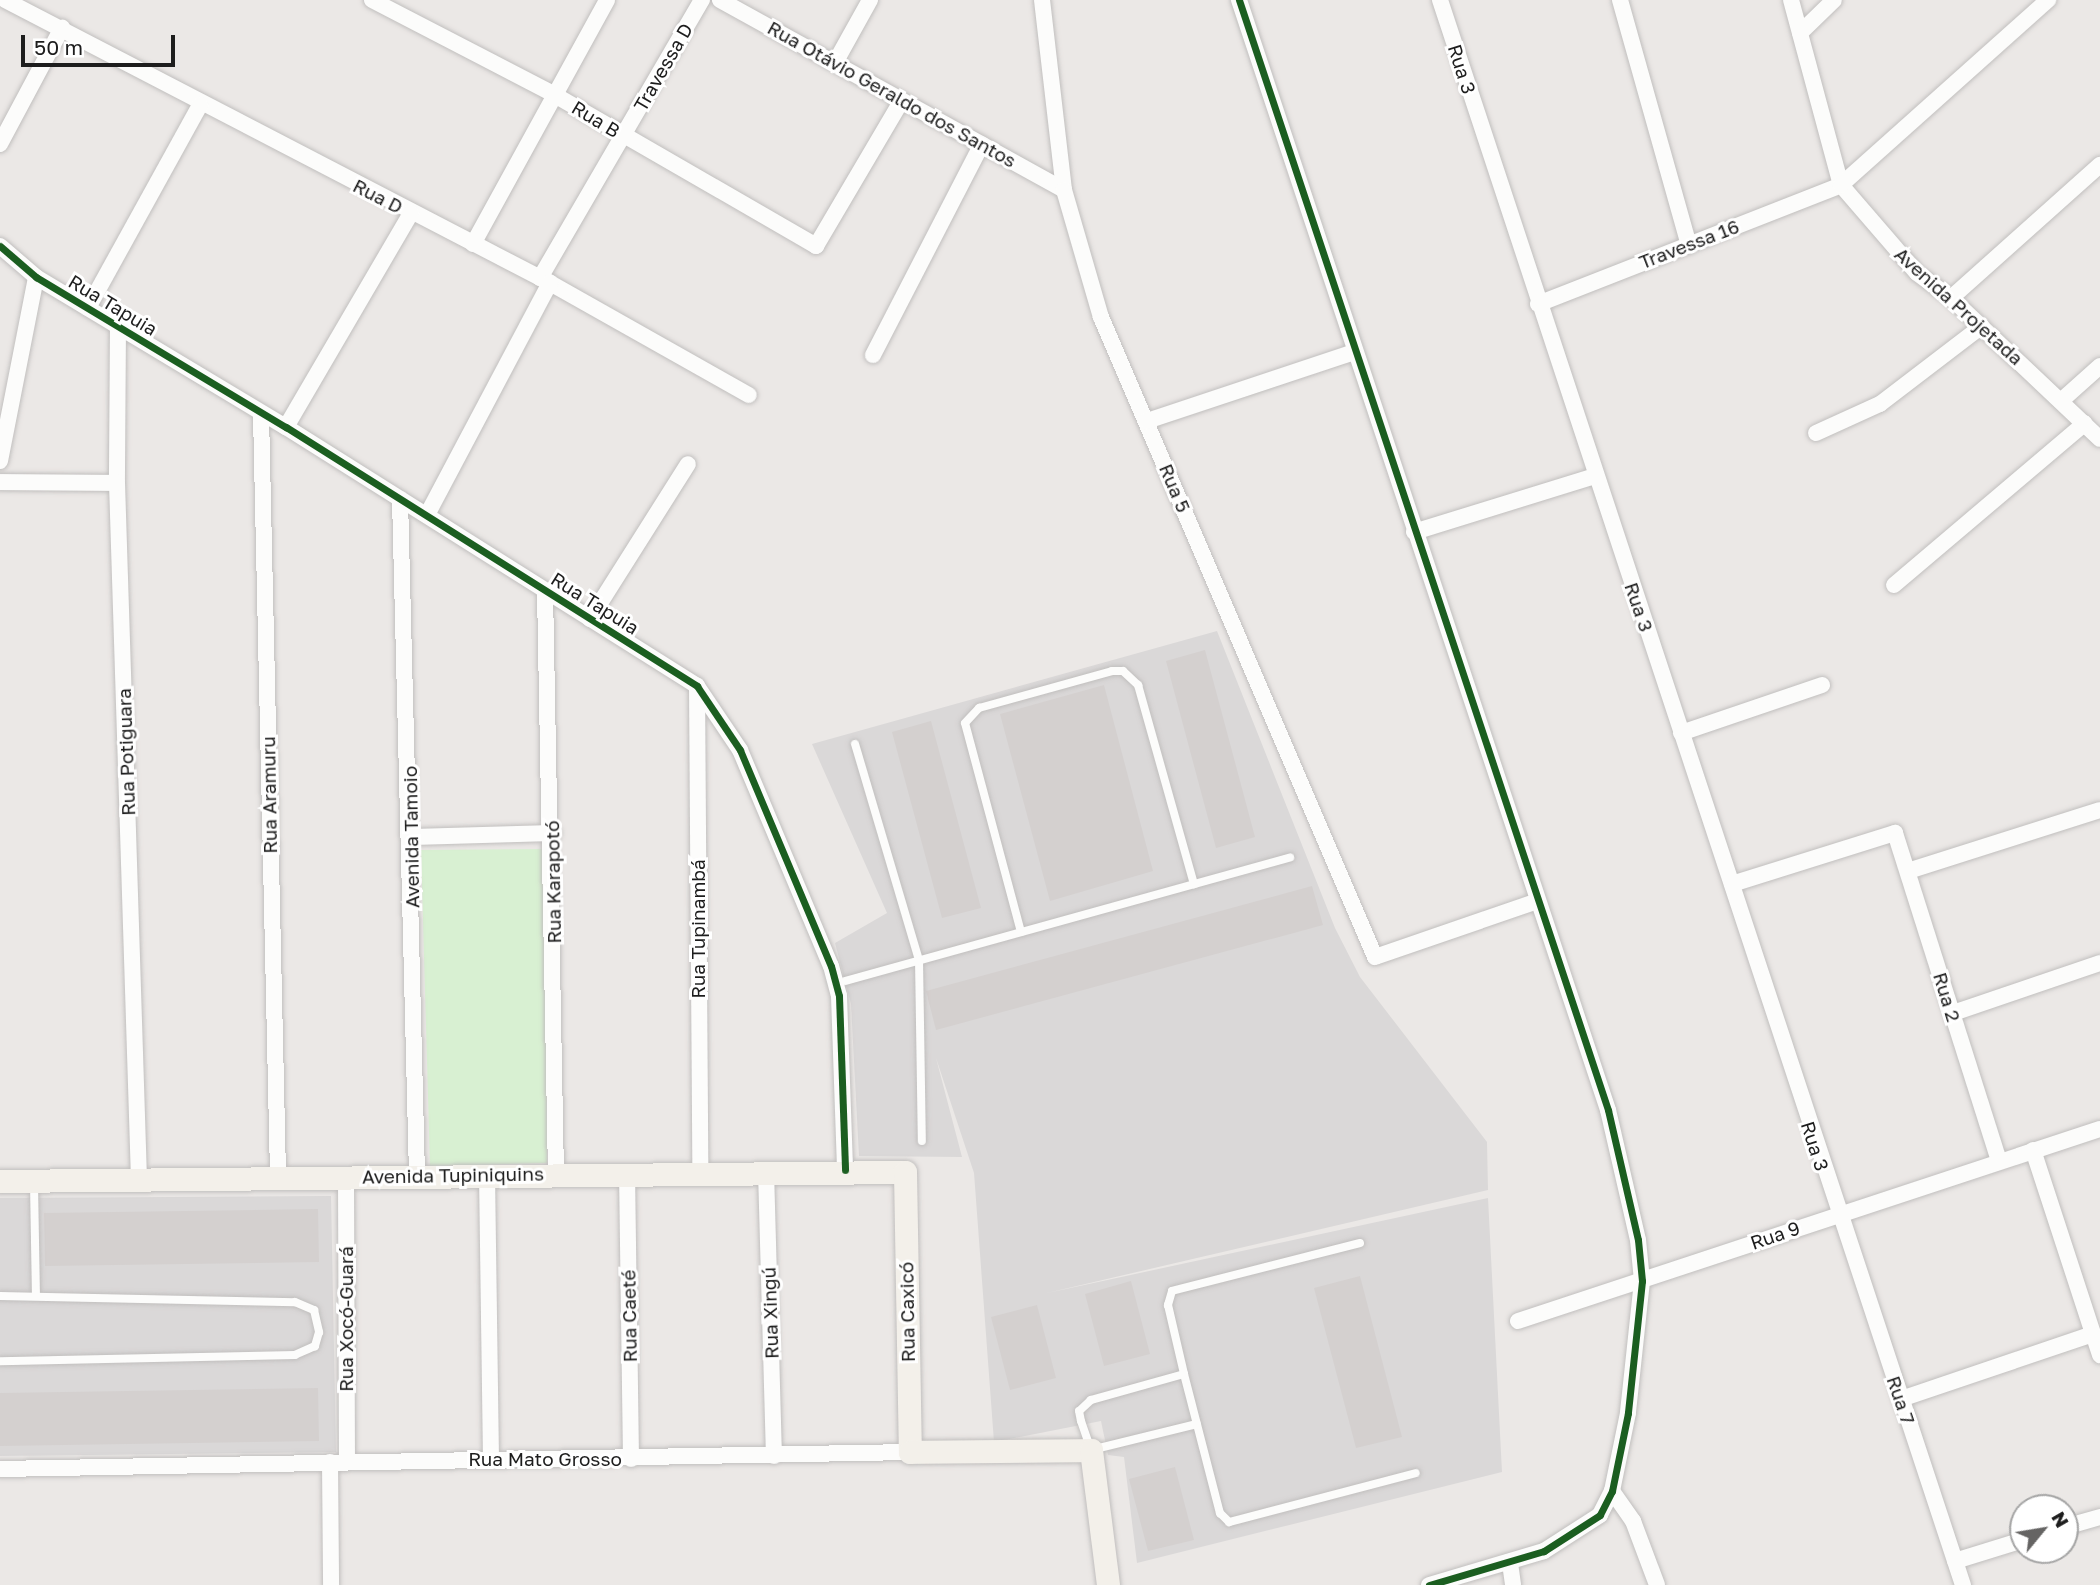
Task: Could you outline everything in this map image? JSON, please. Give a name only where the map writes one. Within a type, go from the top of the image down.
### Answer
[{"type":"street","name":"Rua D","points":[[5,0],[62,27],[200,105],[545,280],[749,395]]},
{"type":"street","name":"Rua B","points":[[372,0],[553,94],[816,246],[902,100]]},
{"type":"street","points":[[473,244],[607,0]]},
{"type":"street","name":"Travessa D","points":[[427,515],[545,280],[702,0]]},
{"type":"street","name":"Rua Otávio Geraldo dos Santos","points":[[720,0],[836,61],[1064,190]]},
{"type":"street","points":[[836,61],[870,0]]},
{"type":"street","name":"Rua 5","points":[[1042,0],[1064,190],[1101,317],[1375,957],[1538,901]]},
{"type":"street","points":[[1239,0],[1622,1157],[1642,1280],[1628,1413],[1612,1491],[1600,1515],[1584,1529],[1510,1563],[1429,1585]]},
{"type":"street","name":"Rua 3","points":[[1440,0],[1837,1215]]},
{"type":"street","points":[[1620,0],[1689,245]]},
{"type":"street","name":"Avenida Projetada","points":[[1791,0],[1841,185],[1917,273],[1951,298],[1982,326],[2100,439]]},
{"type":"street","points":[[1800,33],[1834,0]]},
{"type":"street","points":[[1841,185],[2048,0]]},
{"type":"street","points":[[0,144],[62,27]]},
{"type":"street","points":[[88,308],[200,105]]},
{"type":"street","points":[[873,355],[982,144]]},
{"type":"street","points":[[1951,298],[2100,165]]},
{"type":"street","name":"Travessa 16","points":[[1538,304],[1841,185]]},
{"type":"street","points":[[286,427],[411,213]]},
{"type":"street","name":"Rua Tapuia","points":[[0,246],[36,278],[286,427],[697,686],[740,750],[840,982],[845,1170]]},
{"type":"street","points":[[0,461],[36,278]]},
{"type":"street","name":"Rua Potiguara","points":[[118,326],[117,483],[139,1178]]},
{"type":"street","points":[[1816,433],[1880,404],[1982,326]]},
{"type":"street","points":[[1147,422],[1354,352]]},
{"type":"street","points":[[2062,400],[2100,366]]},
{"type":"street","name":"Rua Aramuru","points":[[261,414],[278,1177]]},
{"type":"street","points":[[1894,585],[2085,423]]},
{"type":"street","points":[[590,619],[688,464]]},
{"type":"street","points":[[1414,532],[1595,476]]},
{"type":"street","points":[[0,482],[117,483]]},
{"type":"street","name":"Avenida Tamoio","points":[[400,499],[412,837],[417,1176]]},
{"type":"street","name":"Rua Karapotó","points":[[545,591],[553,833],[556,1172]]},
{"type":"street","points":[[1681,733],[1822,685]]},
{"type":"street","name":"Rua Tupinambá","points":[[697,686],[699,1172]]},
{"type":"street","points":[[1908,871],[2100,810]]},
{"type":"street","points":[[412,837],[553,833]]},
{"type":"street","name":"Rua 2","points":[[1731,884],[1895,833],[1999,1161]]},
{"type":"street","points":[[1953,1013],[2100,963]]},
{"type":"street","name":"Rua 9","points":[[1518,1321],[2100,1129]]},
{"type":"street","points":[[2033,1150],[2100,1355]]},
{"type":"street","name":"Rua Xingú","points":[[766,1171],[774,1456]]},
{"type":"street","name":"Avenida Tupiniquins","points":[[0,1181],[556,1172],[905,1172]]},
{"type":"street","name":"Rua Caeté","points":[[627,1172],[631,1459]]},
{"type":"street","name":"Rua Caxicó","points":[[905,1172],[910,1452]]},
{"type":"street","points":[[487,1174],[491,1459]]},
{"type":"street","name":"Rua Xocó-Guará","points":[[346,1177],[347,1462]]},
{"type":"street","name":"Rua 7","points":[[1837,1215],[1963,1585]]},
{"type":"street","points":[[1901,1399],[2093,1334]]},
{"type":"street","points":[[1091,1450],[1108,1585]]},
{"type":"street","name":"Rua Mato Grosso","points":[[0,1469],[1091,1450]]},
{"type":"street","points":[[330,1462],[331,1585]]},
{"type":"street","points":[[1612,1491],[1633,1521],[1657,1585]]},
{"type":"street","points":[[2079,1523],[2100,1517]]},
{"type":"street","points":[[1955,1561],[2009,1544]]},
{"type":"street","points":[[1510,1563],[1513,1585]]},
{"type":"lane","points":[[1021,932],[965,723],[979,708],[1085,678],[1123,671],[1139,685],[1194,884]]},
{"type":"lane","points":[[855,744],[919,960],[922,1141]]},
{"type":"lane","points":[[840,982],[1290,858]]},
{"type":"lane","points":[[34,1180],[36,1296]]},
{"type":"lane","points":[[1360,1243],[1172,1291],[1168,1305],[1184,1374],[1220,1513],[1229,1522],[1416,1473]]},
{"type":"lane","points":[[0,1296],[295,1302],[314,1310],[318,1337],[309,1350],[295,1355],[0,1360]]},
{"type":"lane","points":[[1184,1374],[1083,1404],[1081,1421],[1091,1450],[1197,1424]]},
{"type":"shaded area","points":[[1217,631],[1335,928],[1360,977],[1487,1142],[1488,1190],[1047,1293],[1488,1198],[1502,1472],[1137,1563],[1124,1457],[1108,1455],[1101,1421],[994,1442],[974,1173],[936,1058],[962,1157],[859,1156],[851,1004],[835,943],[887,913],[812,744]]},
{"type":"shaded area","points":[[331,1196],[336,1452],[0,1456],[0,1198]]},
{"type":"green space","points":[[545,849],[547,1163],[430,1166],[421,850]]},
{"type":"building","points":[[1205,650],[1255,837],[1216,848],[1166,661]]},
{"type":"building","points":[[1104,685],[1153,871],[1050,901],[1000,714]]},
{"type":"building","points":[[931,721],[981,908],[942,918],[892,732]]},
{"type":"building","points":[[1312,886],[1323,925],[936,1030],[926,991]]},
{"type":"building","points":[[318,1209],[319,1262],[45,1266],[44,1213]]},
{"type":"building","points":[[1360,1276],[1402,1437],[1356,1448],[1314,1288]]},
{"type":"building","points":[[1131,1281],[1150,1354],[1104,1366],[1085,1294]]},
{"type":"building","points":[[1037,1305],[1056,1378],[1010,1390],[991,1317]]},
{"type":"building","points":[[318,1388],[319,1441],[0,1446],[0,1393]]},
{"type":"building","points":[[1175,1467],[1194,1540],[1148,1551],[1129,1479]]},
{"type":"cycle path","points":[[1239,0],[1608,1110],[1638,1240],[1642,1281],[1628,1413],[1612,1491],[1600,1515],[1544,1551],[1429,1585]]},
{"type":"cycle path","points":[[0,246],[36,277],[286,427],[697,686],[740,750],[831,966],[839,996],[845,1170]]}]
